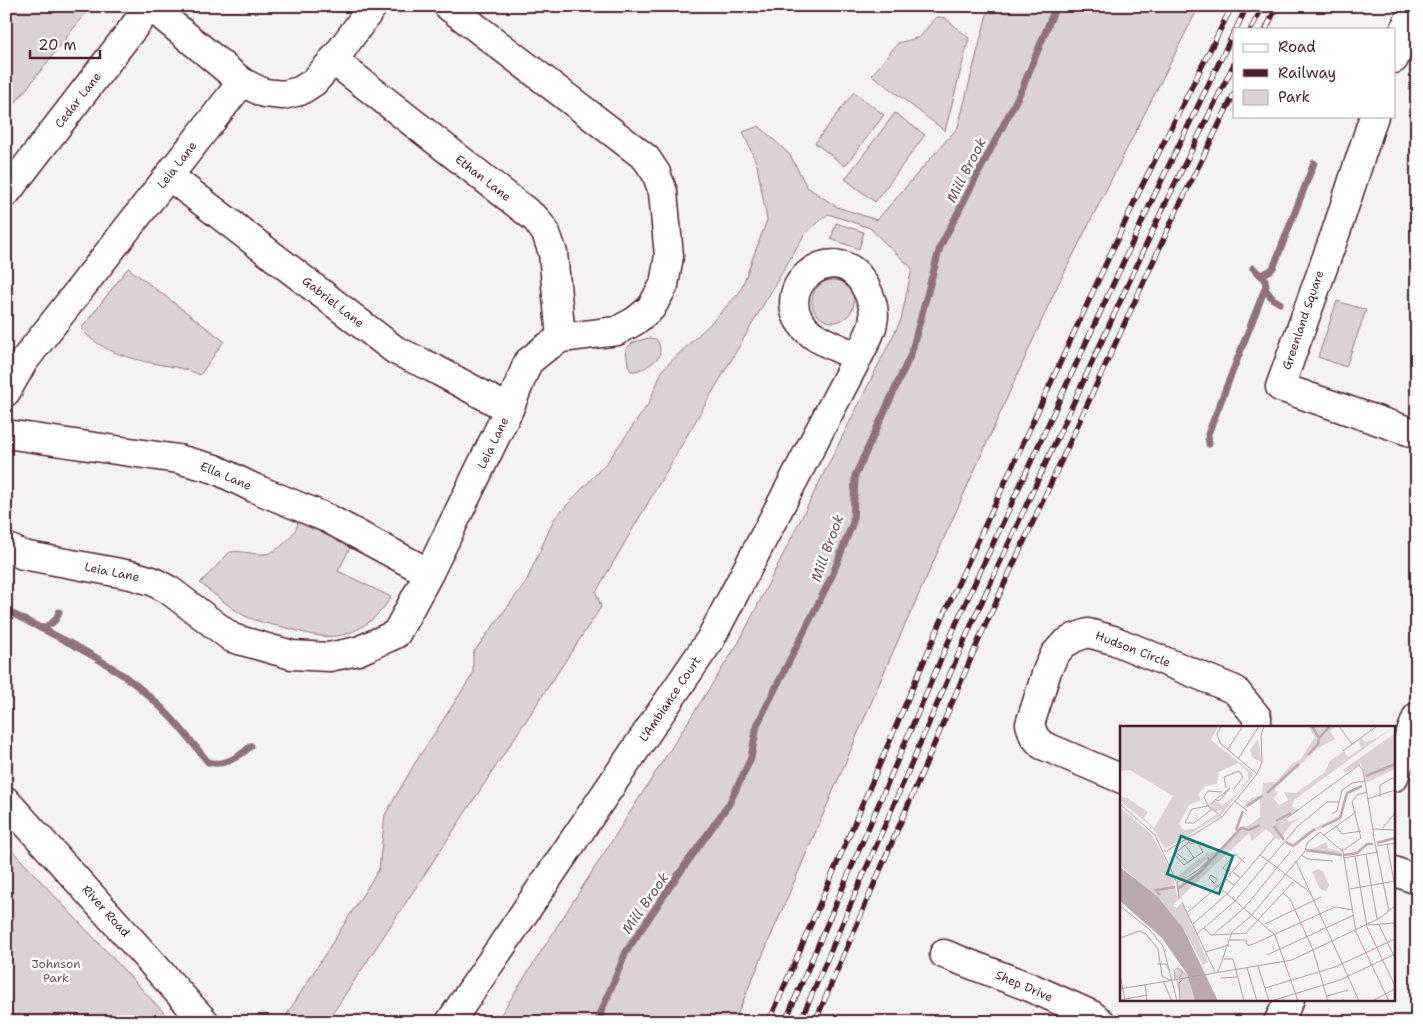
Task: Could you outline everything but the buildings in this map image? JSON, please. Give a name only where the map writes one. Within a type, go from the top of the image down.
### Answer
[{"type":"street","points":[[150,6],[242,82],[264,93],[283,95],[300,91],[314,82],[333,60],[373,6]]},
{"type":"street","name":"Cedar Lane","points":[[6,194],[150,6]]},
{"type":"street","name":"Leia Lane","points":[[6,547],[23,555],[131,575],[152,581],[169,590],[232,638],[292,655],[329,657],[358,652],[396,634],[429,573],[509,409],[528,362],[561,338],[617,330],[635,322],[651,308],[664,285],[669,256],[663,192],[656,173],[646,158],[448,6]]},
{"type":"street","points":[[1396,54],[1414,6]]},
{"type":"street","name":"Ethan Lane","points":[[333,60],[536,219],[546,233],[553,253],[561,338]]},
{"type":"street","name":"Leia Lane","points":[[6,392],[23,362],[242,82]]},
{"type":"street","name":"Greenland Square","points":[[1373,118],[1280,387],[1417,434]]},
{"type":"street","name":"Gabriel Lane","points":[[169,176],[394,350],[433,368],[509,409]]},
{"type":"street","name":"L'Ambiance Court","points":[[450,1022],[710,640],[858,357]]},
{"type":"street","name":"Ella Lane","points":[[6,434],[178,459],[215,469],[254,488],[326,518],[429,573]]},
{"type":"street","name":"Hudson Circle","points":[[1120,778],[1042,745],[1034,736],[1030,724],[1047,671],[1055,654],[1064,644],[1074,638],[1088,633],[1113,640],[1234,690],[1257,717],[1257,726]]},
{"type":"street","points":[[1396,772],[1417,717]]},
{"type":"street","name":"River Road","points":[[6,801],[205,1022]]},
{"type":"street","points":[[1396,872],[1417,880]]},
{"type":"street","name":"Shep Drive","points":[[944,954],[1032,988],[1101,1022]]},
{"type":"street","points":[[1278,1022],[1289,1000]]},
{"type":"green space","points":[[6,6],[91,6],[6,115]]},
{"type":"green space","points":[[989,6],[1199,6],[1055,291],[892,654],[734,1022],[496,1022],[739,642],[901,320],[912,268],[870,228],[828,214],[804,235],[596,592],[601,607],[327,1022],[286,1022],[284,1019],[379,869],[385,815],[415,763],[473,674],[473,653],[526,582],[554,519],[608,461],[649,403],[663,369],[740,292],[767,220],[757,165],[743,132],[759,126],[790,155],[807,187],[837,207],[877,220],[958,127]]},
{"type":"green space","points":[[935,18],[945,18],[969,38],[945,131],[872,75],[898,43],[920,37]]},
{"type":"green space","points":[[854,92],[884,115],[845,166],[815,143]]},
{"type":"green space","points":[[895,113],[925,135],[875,202],[845,179]]},
{"type":"green space","points":[[836,223],[864,232],[859,249],[831,239]]},
{"type":"green space","points":[[128,268],[224,341],[200,375],[182,368],[118,354],[99,344],[81,329]]},
{"type":"green space","points":[[829,280],[837,280],[848,286],[854,301],[848,316],[837,322],[829,322],[818,316],[812,305],[812,297],[818,286]]},
{"type":"green space","points":[[1337,301],[1366,310],[1346,367],[1318,357]]},
{"type":"green space","points":[[648,338],[656,339],[660,347],[659,357],[646,367],[631,371],[628,365],[626,349],[632,343]]},
{"type":"green space","points":[[298,522],[351,546],[338,571],[391,597],[378,614],[362,627],[342,635],[321,636],[265,623],[243,615],[200,583],[230,552],[265,554],[280,547],[294,532]]},
{"type":"green space","name":"Johnson Park","points":[[6,844],[167,1016],[172,1022],[6,1022]]},
{"type":"waterway","name":"Mill Brook","points":[[597,1022],[626,952],[729,804],[751,758],[757,725],[832,576],[853,522],[855,476],[911,354],[940,247],[1022,89],[1056,6]]},
{"type":"waterway","points":[[1262,275],[1274,266],[1314,163]]},
{"type":"waterway","points":[[1209,444],[1208,434],[1266,286],[1265,279],[1253,268]]},
{"type":"waterway","points":[[1265,289],[1273,299],[1280,303]]},
{"type":"waterway","points":[[40,628],[52,623],[59,612]]},
{"type":"waterway","points":[[13,614],[102,661],[135,684],[166,712],[208,762],[220,763],[231,760],[251,746]]},
{"type":"railway","points":[[769,1022],[945,612],[1139,192],[1232,6]]},
{"type":"railway","points":[[1236,28],[1247,6]]},
{"type":"railway","points":[[1252,28],[1263,6]]},
{"type":"railway","points":[[1266,28],[1277,6]]},
{"type":"railway","points":[[785,1022],[959,617],[1153,198],[1233,34]]},
{"type":"railway","points":[[800,1022],[972,623],[1165,204],[1233,66]]},
{"type":"railway","points":[[815,1022],[984,628],[1177,210],[1233,96]]}]
